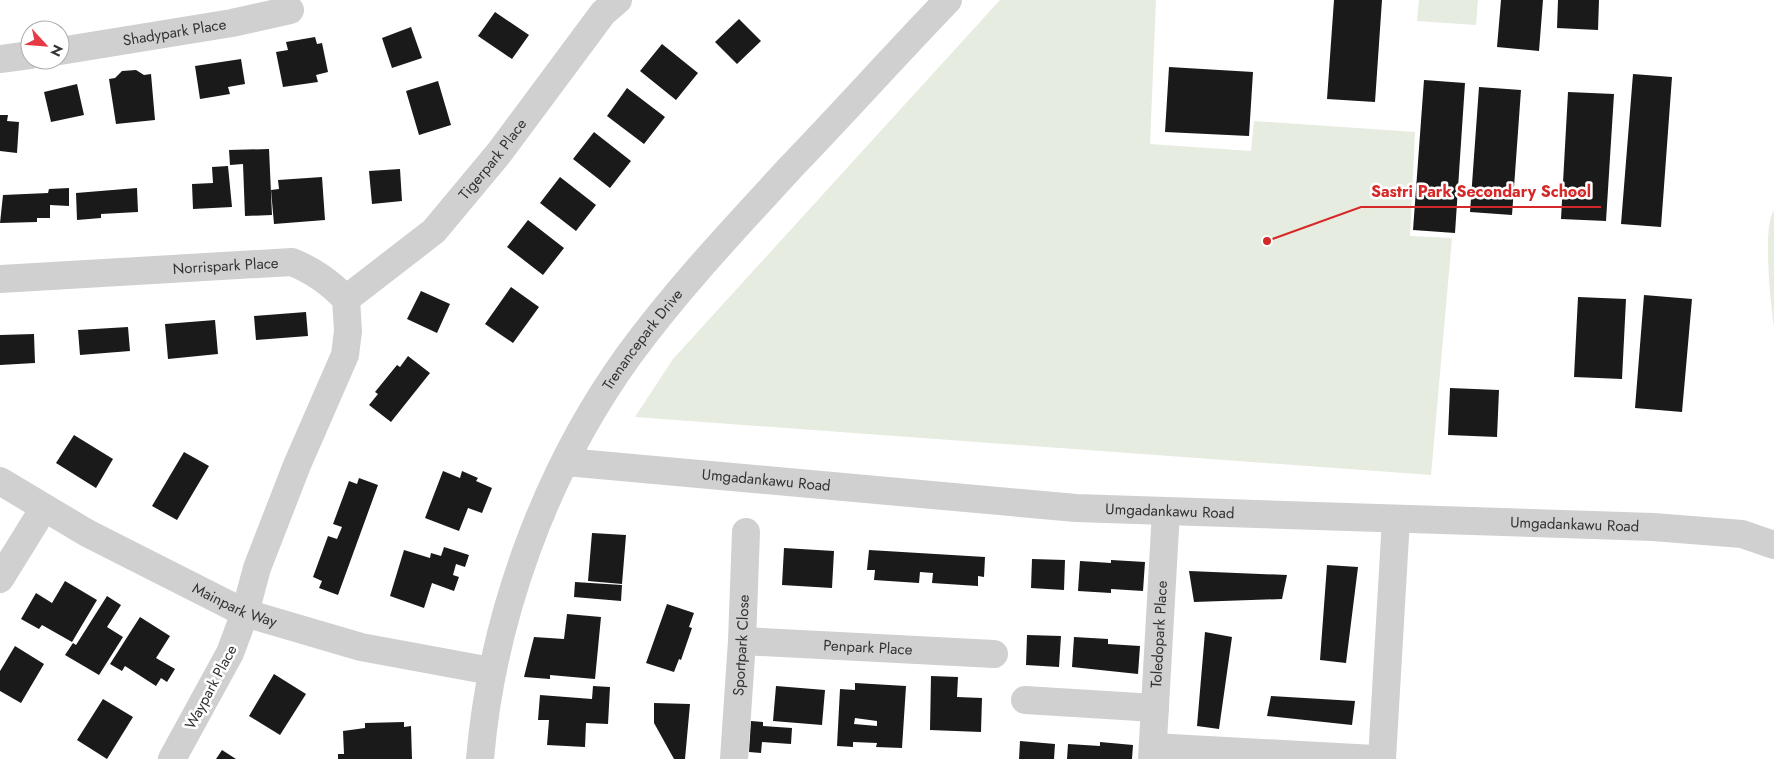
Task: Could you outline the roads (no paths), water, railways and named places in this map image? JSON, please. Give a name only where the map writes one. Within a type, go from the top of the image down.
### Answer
[{"type":"street","name":"Tigerpark Place","points":[[346,299],[434,231],[499,153],[603,13],[618,0]]},
{"type":"street","name":"Trenancepark Drive","points":[[480,759],[492,670],[518,577],[545,502],[566,462],[628,356],[676,294],[948,0]]},
{"type":"street","name":"Shadypark Place","points":[[70,49],[223,24],[290,10]]},
{"type":"street","points":[[0,59],[20,56]]},
{"type":"street","name":"Norrispark Place","points":[[0,279],[292,262],[328,281],[346,299]]},
{"type":"street","points":[[245,614],[257,568],[283,499],[345,355],[348,331],[346,299]]},
{"type":"street","name":"Umgadankawu Road","points":[[566,462],[1076,508],[1653,527],[1742,534],[1774,545]]},
{"type":"street","name":"Mainpark Way","points":[[0,481],[87,533],[245,614],[361,647],[492,670]]},
{"type":"street","points":[[0,579],[44,508]]},
{"type":"street","name":"Toledopark Place","points":[[1153,753],[1166,511]]},
{"type":"street","points":[[1382,759],[1396,519]]},
{"type":"street","name":"Sportpark Close","points":[[734,759],[742,641],[746,532]]},
{"type":"street","name":"Waypark Place","points":[[172,759],[230,653],[245,614]]},
{"type":"street","name":"Penpark Place","points":[[742,641],[994,654]]},
{"type":"street","points":[[1025,700],[1155,708]]},
{"type":"street","points":[[1153,753],[1374,759]]},
{"type":"place","name":"Sastri Park Secondary School","points":[[1267,241]]}]
